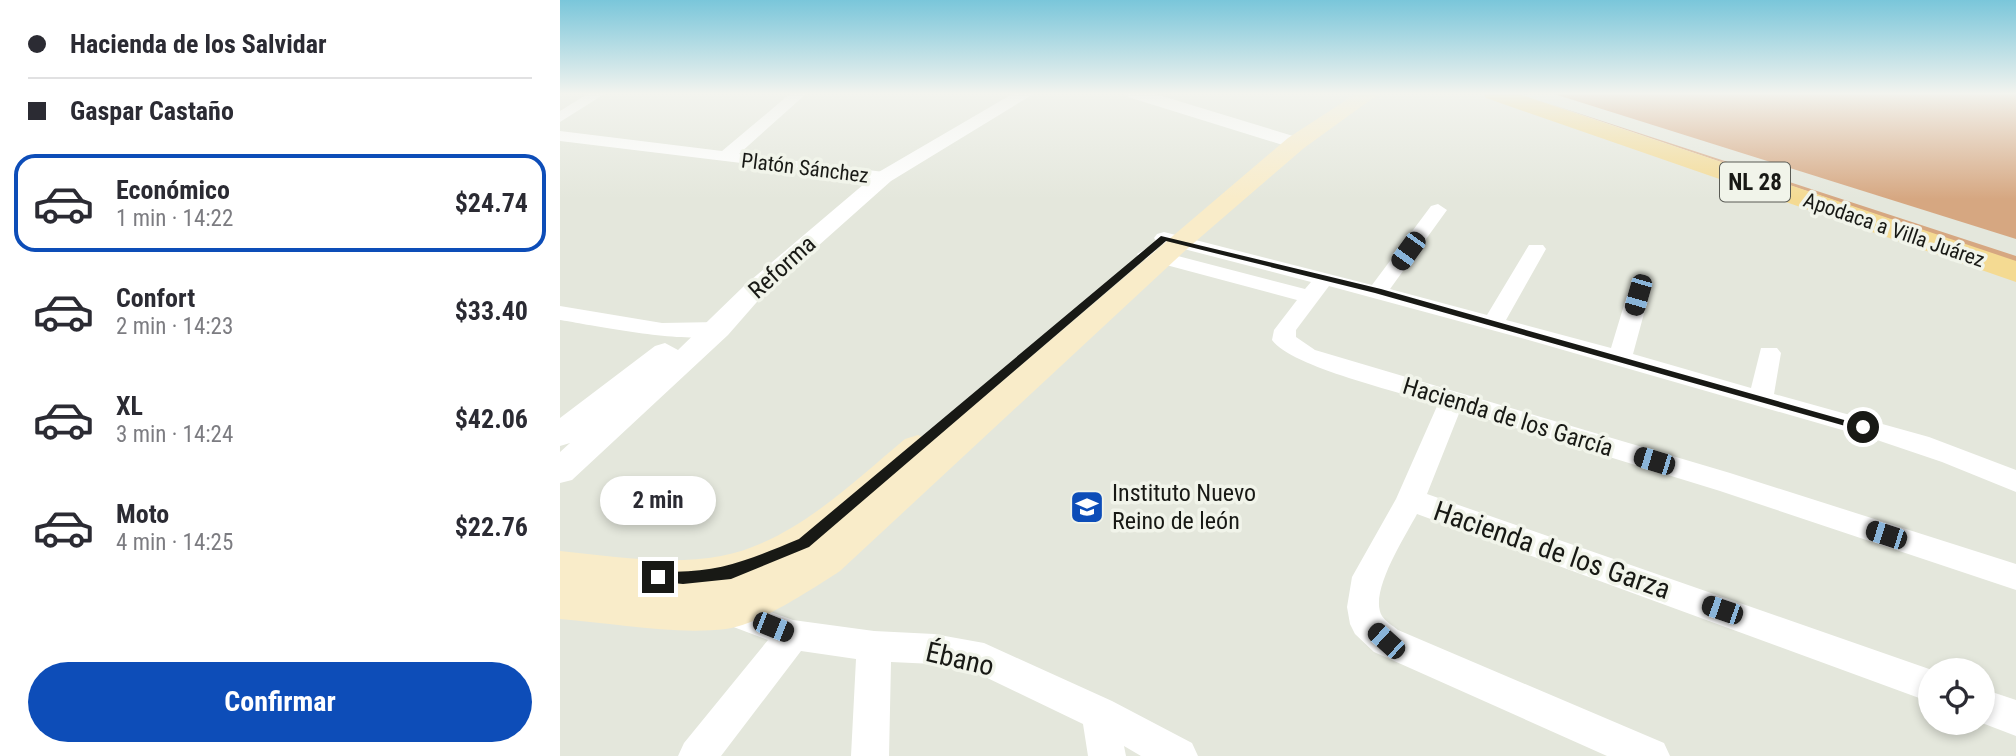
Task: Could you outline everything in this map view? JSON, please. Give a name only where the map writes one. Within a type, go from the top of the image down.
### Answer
[{"type":"main road","points":[[560,569],[683,578],[731,573],[804,543],[1305,128]]},
{"type":"main road","points":[[1289,141],[1310,128]]},
{"type":"main road","name":"Apodaca a Villa Juárez","points":[[1604,128],[1840,204],[2016,253]]},
{"type":"main road","name":"Apodaca a Villa Juárez","points":[[1622,128],[1840,204],[2016,272]]},
{"type":"main road","points":[[560,600],[664,609],[727,610],[779,587],[825,559],[1163,248]]},
{"type":"street","points":[[724,158],[759,128]]},
{"type":"street","name":"Reforma","points":[[560,471],[706,329],[884,177],[966,128]]},
{"type":"street","points":[[1248,128],[1289,141]]},
{"type":"street","name":"Platón Sánchez","points":[[560,136],[884,177]]},
{"type":"street","points":[[1378,291],[1438,211]]},
{"type":"street","points":[[1163,248],[1308,296],[1325,277]]},
{"type":"street","points":[[1163,248],[1325,277],[1494,322],[1932,447],[2016,482]]},
{"type":"street","points":[[1494,322],[1536,249]]},
{"type":"street","points":[[1620,357],[1638,295]]},
{"type":"street","name":"Hacienda de los García","points":[[1308,296],[1285,330],[1284,340],[1307,355],[1730,484],[2016,577]]},
{"type":"street","points":[[560,313],[662,330],[706,329]]},
{"type":"street","points":[[563,429],[706,329]]},
{"type":"street","points":[[1761,399],[1769,353]]},
{"type":"street","points":[[1452,400],[1410,500],[1368,577],[1363,607],[1367,624],[1386,641],[1651,756]]},
{"type":"street","points":[[563,429],[609,426]]},
{"type":"street","name":"Hacienda de los Garza","points":[[1410,500],[1918,682]]},
{"type":"street","name":"Ébano","points":[[727,610],[793,635],[874,646],[934,649],[984,659],[1100,713],[1179,756]]},
{"type":"street","points":[[697,756],[793,635]]},
{"type":"street","points":[[870,756],[874,646]]},
{"type":"street","points":[[1995,710],[2016,718]]},
{"type":"street","points":[[1100,713],[1107,756]]},
{"type":"shaded area","points":[[1622,128],[2016,256],[2016,262]]},
{"type":"shaded area","points":[[1663,128],[2016,128],[2016,239]]},
{"type":"place","name":"Instituto Nuevo Reino de león","points":[[1087,507]]},
{"type":"route","points":[[658,577],[683,578],[731,573],[804,543],[1164,238],[1378,291],[1863,427]]}]
